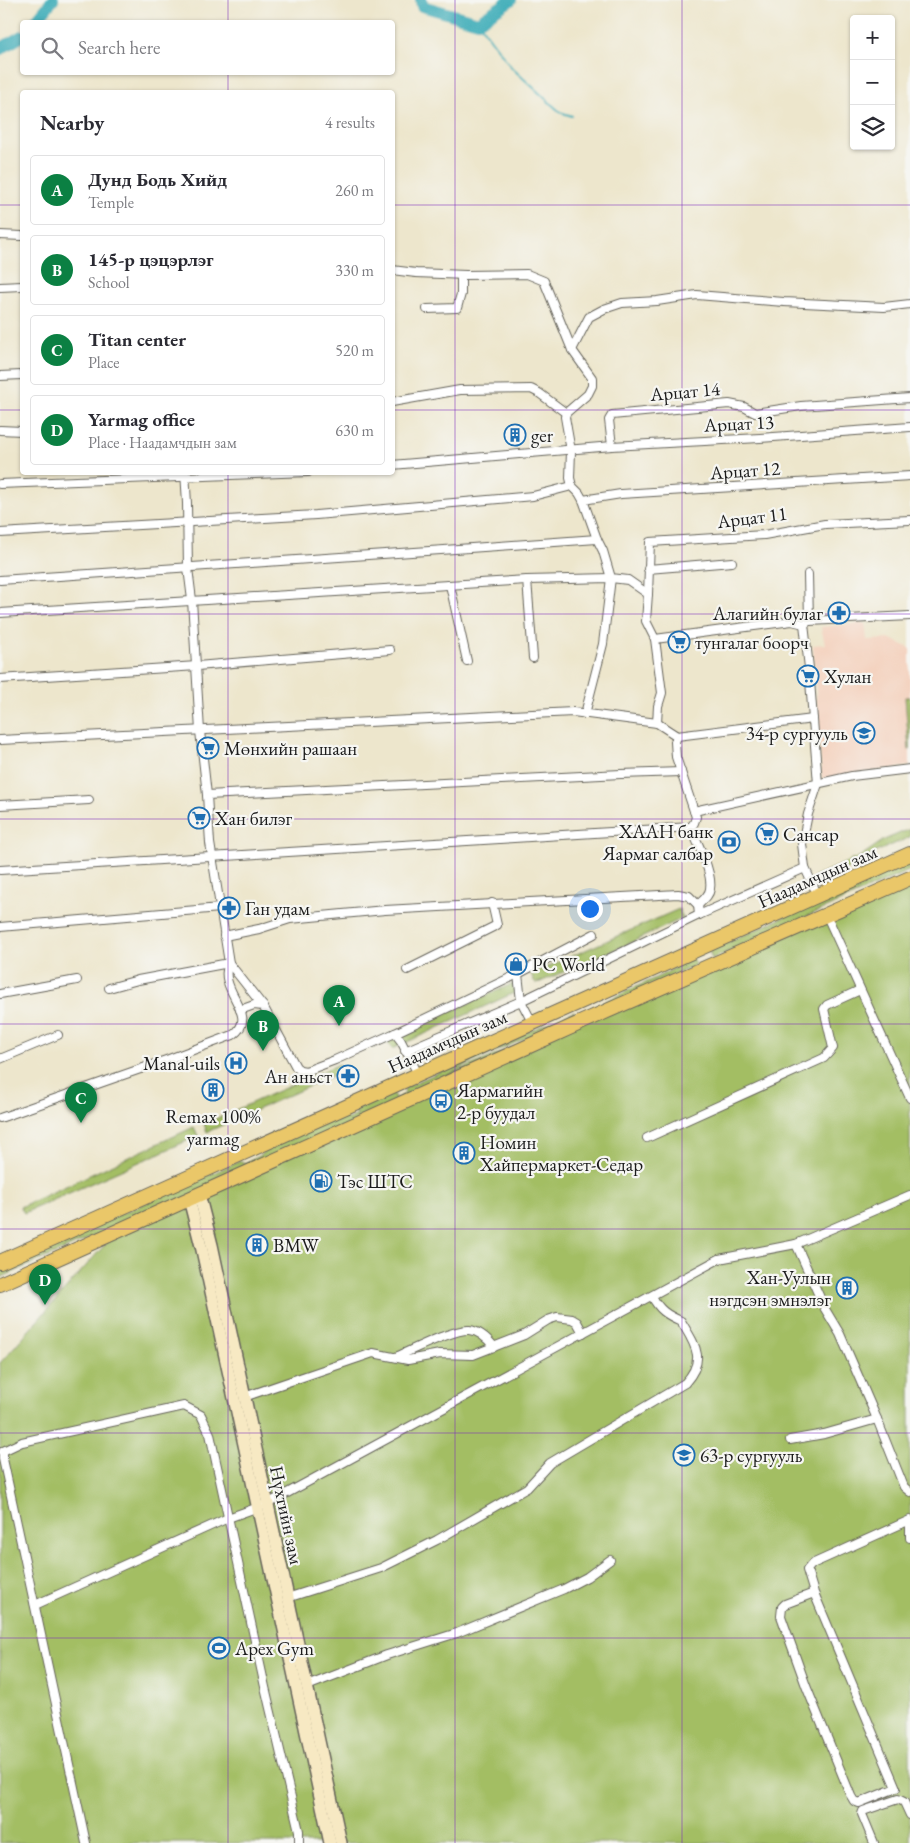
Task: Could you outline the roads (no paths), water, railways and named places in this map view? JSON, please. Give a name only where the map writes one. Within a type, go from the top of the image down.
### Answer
[{"type":"highway","name":"Наадамчдын зам","points":[[1,1259],[582,1003],[910,854]]},
{"type":"highway","name":"Наадамчдын зам","points":[[0,1284],[590,1019],[910,878]]},
{"type":"highway","points":[[582,1003],[590,1019]]},
{"type":"highway","points":[[399,1083],[398,1093],[408,1102]]},
{"type":"highway","points":[[343,1108],[352,1114],[353,1126]]},
{"type":"highway","points":[[249,1151],[257,1168]]},
{"type":"main road","name":"Нүхтийн зам","points":[[194,1197],[212,1245],[244,1397],[262,1505],[330,1843]]},
{"type":"main road","name":"Нүхтийн зам","points":[[194,1197],[202,1250],[262,1505],[287,1598],[341,1843]]},
{"type":"street","points":[[0,235],[20,236]]},
{"type":"street","points":[[395,272],[461,275],[527,274],[544,281],[572,350],[592,378],[592,386],[588,394],[566,413],[565,417],[571,451],[570,478],[572,486],[579,492],[583,500],[603,551],[611,578],[603,644],[584,714]]},
{"type":"street","points":[[427,309],[457,308],[461,294],[461,275]]},
{"type":"street","points":[[0,287],[20,286]]},
{"type":"street","points":[[572,350],[589,317],[604,309],[622,303],[657,301],[697,295],[884,307],[910,304]]},
{"type":"street","points":[[0,376],[20,375]]},
{"type":"street","points":[[395,401],[460,390],[531,389],[566,413]]},
{"type":"street","name":"Арцат 14","points":[[612,446],[609,420],[612,415],[730,404],[744,407],[755,413],[801,406],[910,398]]},
{"type":"street","name":"Арцат 13","points":[[395,465],[612,446],[910,427]]},
{"type":"street","points":[[0,430],[20,431]]},
{"type":"street","points":[[0,484],[185,475],[188,568],[197,666],[200,730],[208,795],[212,857],[229,963],[263,1006],[296,1067],[306,1071],[335,1060],[518,974],[594,934]]},
{"type":"street","name":"Арцат 12","points":[[583,500],[621,494],[910,476]]},
{"type":"street","points":[[0,533],[316,515],[533,496],[572,486]]},
{"type":"street","name":"Арцат 11","points":[[657,723],[658,706],[662,693],[655,639],[646,621],[650,542],[764,535],[825,524],[910,520]]},
{"type":"street","points":[[0,580],[597,539]]},
{"type":"street","points":[[648,568],[732,562]]},
{"type":"street","points":[[808,574],[807,622],[818,784],[808,814],[802,844],[805,868],[818,896]]},
{"type":"street","points":[[0,613],[528,580],[611,578],[628,580],[648,594]]},
{"type":"street","points":[[528,580],[533,658]]},
{"type":"street","points":[[450,585],[467,661]]},
{"type":"street","points":[[655,639],[792,621],[807,622],[910,616]]},
{"type":"street","points":[[0,679],[197,666],[390,650]]},
{"type":"street","points":[[0,740],[573,712],[657,723],[677,736],[813,719]]},
{"type":"street","points":[[677,736],[675,742],[676,757],[696,817],[691,827]]},
{"type":"street","points":[[694,811],[852,776],[910,769]]},
{"type":"street","points":[[208,795],[681,772]]},
{"type":"street","points":[[0,805],[89,800]]},
{"type":"street","points":[[0,870],[691,827]]},
{"type":"street","points":[[691,827],[709,876],[710,890],[707,897],[698,905]]},
{"type":"street","points":[[406,1051],[521,1001],[699,914],[805,868]]},
{"type":"street","points":[[224,936],[259,930],[290,919],[385,910],[678,894],[689,896],[698,905],[699,914]]},
{"type":"street","points":[[407,970],[497,925],[492,903]]},
{"type":"street","points":[[0,927],[220,908]]},
{"type":"street","points":[[826,914],[910,1098]]},
{"type":"street","points":[[109,988],[138,980],[229,963]]},
{"type":"street","points":[[0,1118],[233,1035],[240,1030],[243,1024],[243,1017],[228,982],[225,970],[229,963]]},
{"type":"street","points":[[518,974],[521,1001],[533,1024]]},
{"type":"street","points":[[0,994],[77,980]]},
{"type":"street","points":[[647,1138],[824,1058],[833,1048],[824,1009],[827,1004],[860,990]]},
{"type":"street","points":[[240,1010],[254,1005],[263,1006]]},
{"type":"street","points":[[394,1033],[418,1074]]},
{"type":"street","points":[[0,1060],[58,1034]]},
{"type":"street","points":[[35,1605],[228,1518],[262,1505],[719,1260],[796,1244],[910,1195]]},
{"type":"street","points":[[796,1244],[825,1308],[840,1334],[904,1487],[910,1492]]},
{"type":"street","points":[[287,1598],[381,1568],[437,1540],[527,1488],[550,1463],[685,1383],[694,1374],[699,1356],[681,1321],[663,1312],[652,1296]]},
{"type":"street","points":[[244,1397],[366,1355],[382,1353],[394,1358],[408,1360],[440,1354],[473,1354],[524,1335],[556,1317],[572,1318],[577,1322],[583,1333]]},
{"type":"street","points":[[394,1358],[449,1335],[470,1330],[488,1338],[494,1347]]},
{"type":"street","points":[[86,1843],[3,1460],[3,1451],[5,1448],[22,1442],[184,1406],[201,1415],[210,1434],[298,1831],[299,1843]]},
{"type":"street","points":[[790,1440],[824,1434],[877,1419]]},
{"type":"street","points":[[814,1593],[785,1604],[782,1608],[782,1616],[806,1686],[851,1796],[854,1801],[859,1803],[896,1788],[814,1593],[807,1570],[812,1564],[910,1520]]},
{"type":"street","points":[[910,1524],[910,1538]]},
{"type":"street","points":[[307,1686],[388,1655],[457,1633],[564,1590],[587,1577],[610,1560]]},
{"type":"street","points":[[874,1843],[862,1814],[863,1811],[898,1799],[904,1802],[910,1815]]},
{"type":"waterway","points":[[37,20],[53,0]]},
{"type":"waterway","points":[[421,0],[422,6],[478,22],[511,0]]},
{"type":"waterway","points":[[478,22],[512,68],[560,112],[572,116]]},
{"type":"waterway","points":[[0,49],[20,37]]},
{"type":"place","name":"ger","points":[[515,435]]},
{"type":"place","name":"Алагийн булаг","points":[[839,613]]},
{"type":"place","name":"тунгалаг боорч","points":[[679,642]]},
{"type":"place","name":"Хулан","points":[[808,676]]},
{"type":"place","name":"34-р сургууль","points":[[864,733]]},
{"type":"place","name":"Мөнхийн рашаан","points":[[208,748]]},
{"type":"place","name":"Хан билэг","points":[[199,818]]},
{"type":"place","name":"Сансар","points":[[767,834]]},
{"type":"place","name":"ХААН банк Яармаг салбар","points":[[729,842]]},
{"type":"place","name":"Ган удам","points":[[229,908]]},
{"type":"place","name":"PC World","points":[[516,964]]},
{"type":"place","name":"Дунд Бодь Хийд","points":[[339,1026]]},
{"type":"place","name":"145-р цэцэрлэг","points":[[263,1051]]},
{"type":"place","name":"Manal-uils","points":[[236,1063]]},
{"type":"place","name":"Ан аньст","points":[[348,1076]]},
{"type":"place","name":"Remax 100% yarmag","points":[[213,1090]]},
{"type":"place","name":"Яармагийн 2-р буудал","points":[[441,1101]]},
{"type":"place","name":"Titan center","points":[[81,1123]]},
{"type":"place","name":"Номин Хайпермаркет-Седар","points":[[464,1153]]},
{"type":"place","name":"Тэс ШТС","points":[[321,1181]]},
{"type":"place","name":"BMW","points":[[257,1245]]},
{"type":"place","name":"Хан-Уулын нэгдсэн эмнэлэг","points":[[847,1288]]},
{"type":"place","name":"Yarmag office","points":[[45,1305]]},
{"type":"place","name":"63-р сургууль","points":[[684,1455]]},
{"type":"place","name":"Apex Gym","points":[[219,1648]]}]
